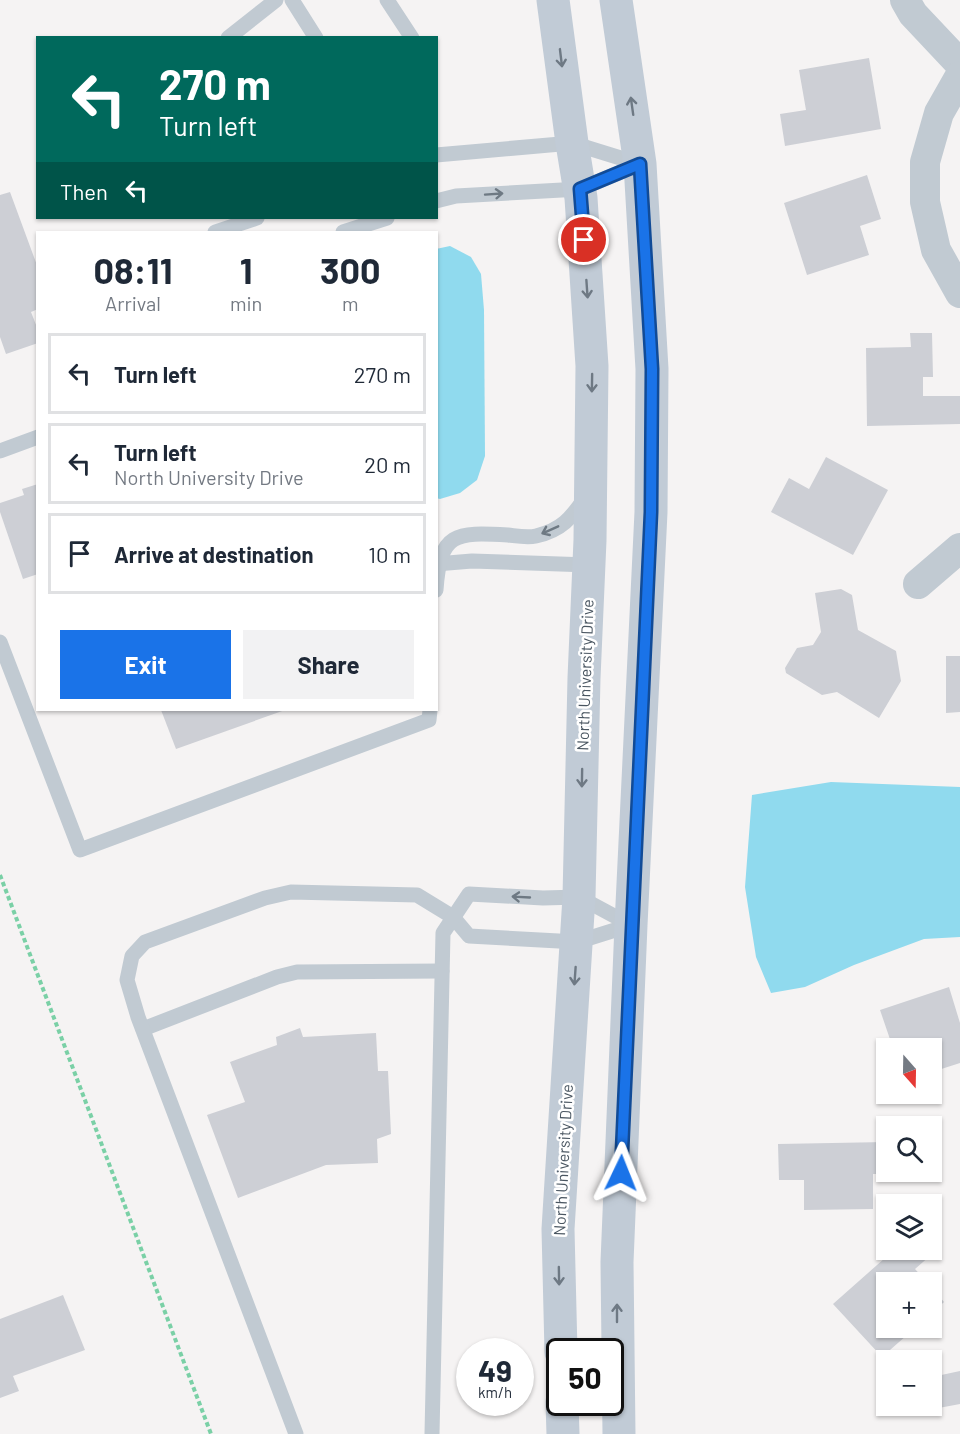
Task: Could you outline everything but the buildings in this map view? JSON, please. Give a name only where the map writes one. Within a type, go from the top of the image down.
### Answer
[{"type":"main road","name":"North University Drive","points":[[554,0],[580,189],[592,366],[591,490],[579,897],[558,1228],[561,1338]]},
{"type":"main road","points":[[616,0],[640,164],[652,369],[651,512],[617,1263],[618,1434]]},
{"type":"main road","points":[[562,1416],[563,1434]]},
{"type":"street","points":[[905,0],[913,14],[960,64]]},
{"type":"street","points":[[960,76],[939,113],[925,162],[924,202],[936,250],[960,294]]},
{"type":"street","points":[[918,584],[960,548]]},
{"type":"lane","points":[[231,36],[276,0]]},
{"type":"lane","points":[[292,0],[315,36]]},
{"type":"lane","points":[[387,0],[411,36]]},
{"type":"lane","points":[[438,155],[572,143],[640,164]]},
{"type":"lane","points":[[438,200],[456,196],[580,189],[640,164]]},
{"type":"lane","points":[[218,231],[254,219]]},
{"type":"lane","points":[[346,231],[384,219]]},
{"type":"lane","points":[[0,451],[36,438]]},
{"type":"lane","points":[[438,562],[453,539],[473,533],[533,537],[547,532],[568,522],[591,490]]},
{"type":"lane","points":[[438,564],[472,561],[589,565]]},
{"type":"lane","points":[[0,642],[80,850],[429,720],[430,711]]},
{"type":"lane","points":[[296,1434],[143,1029],[127,980],[132,956],[145,942],[254,902],[291,892],[417,895],[453,917],[469,936],[577,942],[631,925]]},
{"type":"lane","points":[[432,1434],[443,933],[469,894],[543,898],[579,897],[631,925]]},
{"type":"lane","points":[[143,1029],[277,976],[297,972],[442,971]]},
{"type":"path","points":[[0,875],[211,1434]]},
{"type":"water","points":[[450,246],[471,257],[481,274],[484,310],[485,456],[477,480],[460,493],[440,499],[438,498],[438,249]]},
{"type":"water","points":[[831,782],[960,787],[960,937],[924,939],[854,965],[805,987],[771,993],[756,957],[745,887],[752,795]]},
{"type":"route","points":[[584,240],[580,189],[640,164],[652,369],[651,512],[621,1173]]}]
